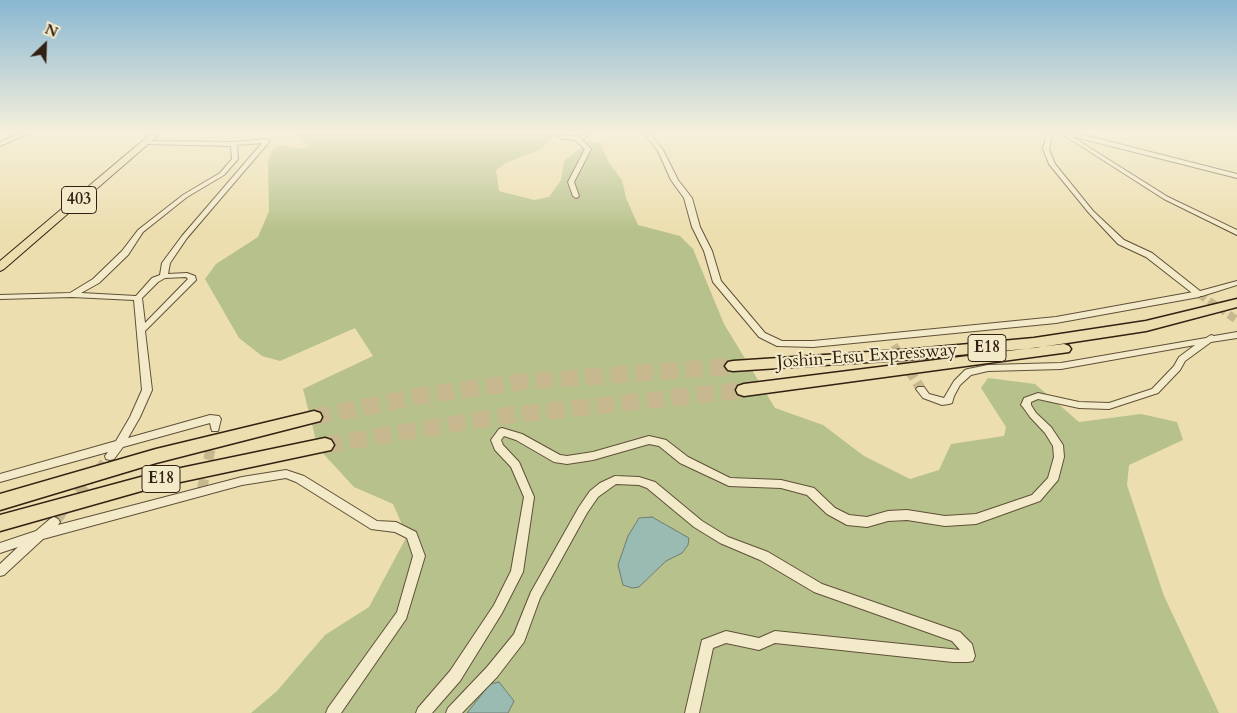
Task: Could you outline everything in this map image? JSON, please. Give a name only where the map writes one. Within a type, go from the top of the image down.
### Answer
[{"type":"highway","name":"403","points":[[0,267],[120,165]]},
{"type":"highway","name":"Joshin-Etsu Expressway","points":[[733,366],[915,354],[1034,343],[1146,326],[1237,303]]},
{"type":"highway","name":"Joshin-Etsu Expressway","points":[[744,390],[1084,346],[1154,334],[1237,313]]},
{"type":"highway","name":"E18","points":[[0,502],[156,456],[314,417]]},
{"type":"highway","name":"E18","points":[[0,523],[152,481],[325,445]]},
{"type":"street","points":[[72,295],[96,281],[125,253],[140,232],[185,196],[222,174],[230,165]]},
{"type":"street","points":[[164,276],[166,263],[184,237],[246,165]]},
{"type":"street","points":[[576,196],[571,182],[580,165]]},
{"type":"street","points":[[668,165],[675,180],[688,198],[696,227],[708,251],[718,282],[762,335],[771,341],[789,345],[892,341],[1056,320],[1199,294],[1237,283]]},
{"type":"street","points":[[1053,165],[1091,212],[1121,242],[1149,255],[1199,294]]},
{"type":"street","points":[[1114,165],[1166,198],[1237,233]]},
{"type":"street","points":[[1194,165],[1237,176]]},
{"type":"street","points":[[0,297],[72,295],[138,298],[155,280],[164,276],[187,275],[192,278],[177,297],[142,330]]},
{"type":"street","points":[[110,456],[120,444],[147,390],[138,298]]},
{"type":"street","points":[[921,389],[926,396],[942,402],[949,401],[949,396],[957,383],[968,372],[988,368],[1061,366],[1155,350],[1210,338],[1237,335]]},
{"type":"street","points":[[423,713],[455,676],[498,609],[517,572],[529,497],[515,465],[498,448],[496,440],[502,432],[518,436],[552,456],[567,460],[593,456],[649,440],[662,443],[684,460],[729,482],[781,484],[810,491],[831,511],[846,520],[867,522],[888,516],[907,515],[945,521],[976,519],[1036,498],[1053,480],[1059,457],[1058,445],[1048,430],[1032,415],[1026,405],[1026,400],[1038,396],[1079,405],[1109,406],[1155,391],[1177,368],[1182,359],[1210,338]]},
{"type":"street","points":[[0,478],[210,419],[216,419],[215,428]]},
{"type":"street","points":[[0,548],[40,534],[242,481],[286,474],[300,478],[375,526],[396,527],[412,534],[419,556],[402,615],[333,713]]},
{"type":"street","points":[[453,713],[492,672],[519,638],[534,596],[594,494],[604,486],[621,480],[639,481],[651,485],[698,524],[724,540],[764,556],[818,588],[956,636],[967,648],[968,656],[953,656],[775,637],[758,644],[726,637],[707,644],[692,713]]},
{"type":"street","points":[[0,571],[54,522]]},
{"type":"green space","points":[[268,165],[503,165],[496,170],[499,191],[534,200],[549,197],[561,180],[563,165],[611,165],[622,180],[626,198],[638,225],[680,236],[693,249],[724,324],[775,408],[823,425],[864,456],[910,479],[939,470],[951,444],[1004,436],[1006,427],[981,388],[988,378],[1035,384],[1079,422],[1141,414],[1177,422],[1183,440],[1129,465],[1127,485],[1164,596],[1219,713],[251,713],[277,691],[325,635],[369,607],[407,536],[393,504],[354,487],[318,448],[303,389],[373,356],[355,328],[280,361],[262,356],[239,338],[205,279],[216,264],[258,237],[269,211]]},
{"type":"water","points":[[652,517],[689,538],[688,545],[682,553],[666,561],[639,587],[632,588],[623,585],[618,565],[628,536],[639,518]]},
{"type":"water","points":[[499,682],[514,701],[508,713],[467,713],[490,684]]},
{"type":"tunnel","points":[[1199,294],[1237,320]]},
{"type":"tunnel","points":[[894,345],[902,358]]},
{"type":"tunnel","points":[[901,357],[921,389]]},
{"type":"tunnel","points":[[314,417],[420,396],[521,382],[733,366]]},
{"type":"tunnel","points":[[325,445],[503,416],[744,390]]},
{"type":"tunnel","points":[[202,489],[215,428]]},
{"type":"tunnel","points":[[59,516],[110,456]]},
{"type":"tunnel","points":[[54,522],[60,514]]}]
